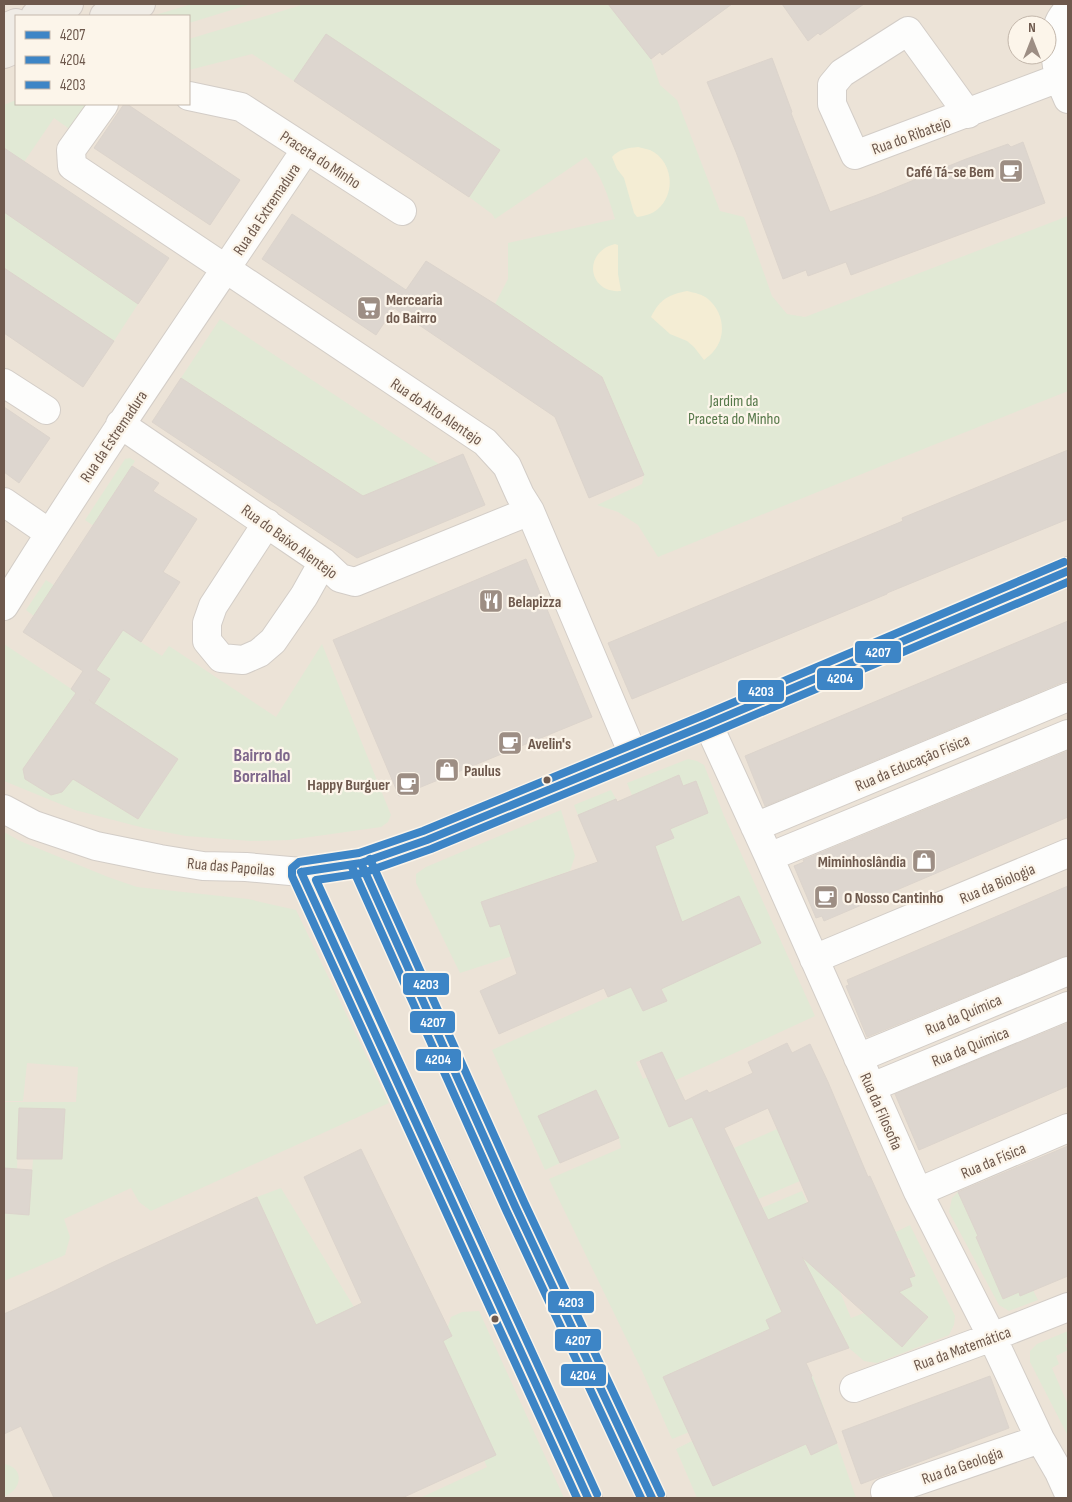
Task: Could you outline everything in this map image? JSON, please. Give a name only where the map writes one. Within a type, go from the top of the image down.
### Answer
[{"type":"main road","points":[[38,15],[69,4]]},
{"type":"main road","points":[[107,15],[141,4]]},
{"type":"street","points":[[1064,89],[1055,58],[1054,38],[1060,22],[1068,10]]},
{"type":"street","name":"Rua do Ribatejo","points":[[968,114],[908,31],[842,72],[832,85],[832,104],[855,155],[968,114],[1064,89]]},
{"type":"street","name":"Praceta do Minho","points":[[190,96],[241,107],[402,211]]},
{"type":"street","name":"Rua do Alto Alentejo","points":[[103,105],[71,150],[72,166],[486,442],[508,466],[520,495],[530,511],[634,754]]},
{"type":"street","name":"Rua da Extremadura","points":[[227,269],[306,149]]},
{"type":"street","name":"Rua da Estremadura","points":[[4,606],[120,424],[227,269]]},
{"type":"street","points":[[4,382],[46,410]]},
{"type":"street","name":"Rua do Baixo Alentejo","points":[[120,424],[324,562],[340,578],[355,582],[530,511]]},
{"type":"street","points":[[4,502],[49,533]]},
{"type":"street","points":[[267,523],[213,606],[207,623],[207,641],[221,658],[243,660],[259,653],[273,641],[304,596],[324,562]]},
{"type":"street","name":"Rua das Papoilas","points":[[4,809],[34,825],[96,846],[203,866],[246,867],[301,872],[361,863],[427,840],[708,724],[1068,571]]},
{"type":"street","name":"Rua da Educação Física","points":[[755,827],[1068,697]]},
{"type":"street","points":[[1029,714],[1040,722],[1044,735],[1042,745]]},
{"type":"street","name":"Rua da Filosofia","points":[[708,724],[918,1192],[992,1337],[1040,1438],[1060,1472],[1068,1492]]},
{"type":"street","name":"Rua da Educação Física","points":[[769,857],[1068,734]]},
{"type":"street","name":"Rua da Biologia","points":[[814,959],[1068,853]]},
{"type":"street","points":[[361,863],[511,1197],[652,1498]]},
{"type":"street","points":[[301,872],[588,1498]]},
{"type":"street","name":"Rua da Química","points":[[858,1058],[1068,971]]},
{"type":"street","name":"Rua da Quimica","points":[[872,1087],[1068,1006]]},
{"type":"street","name":"Rua da Física","points":[[918,1192],[1068,1128]]},
{"type":"street","name":"Rua da Matemática","points":[[854,1388],[992,1337],[1068,1306]]},
{"type":"street","name":"Rua da Geologia","points":[[885,1492],[1040,1438]]},
{"type":"shaded area","points":[[4,4],[1068,4],[1068,1498],[4,1498]]},
{"type":"green space","points":[[192,4],[251,4],[190,23],[190,15],[155,15]]},
{"type":"green space","name":"Jardim da Praceta do Minho","points":[[305,4],[617,4],[612,8],[651,59],[660,85],[677,100],[720,211],[744,217],[772,296],[787,314],[805,317],[1068,216],[1068,391],[658,557],[638,525],[618,512],[597,505],[642,484],[644,475],[602,377],[495,304],[508,279],[508,243],[615,219],[600,178],[586,157],[495,219],[492,214],[469,197],[500,150],[326,35],[294,81],[252,54],[190,70],[190,39]]},
{"type":"green space","points":[[15,100],[15,105],[91,105],[74,128],[68,128],[54,118],[24,162],[4,148],[4,105]]},
{"type":"green space","points":[[4,212],[138,304],[114,341],[4,268]]},
{"type":"green space","points":[[220,319],[439,464],[363,496],[181,378]]},
{"type":"green space","points":[[130,458],[135,461],[99,516],[135,554],[85,520],[125,459]]},
{"type":"green space","points":[[46,580],[162,656],[169,646],[276,717],[322,644],[391,815],[388,822],[381,827],[289,840],[251,841],[186,836],[144,828],[75,810],[4,781],[4,644],[79,694],[51,794],[62,792],[100,744],[127,756],[101,796],[137,819],[178,759],[94,704],[110,679],[96,670],[26,610]]},
{"type":"green space","points":[[688,759],[704,765],[724,816],[815,1016],[676,1080],[682,1093],[659,1103],[669,1127],[692,1117],[740,1219],[794,1278],[762,1208],[802,1191],[827,1248],[891,1222],[896,1232],[910,1225],[955,1316],[954,1325],[949,1335],[877,1363],[864,1361],[849,1348],[831,1314],[783,1312],[766,1320],[775,1339],[783,1390],[813,1376],[826,1413],[798,1425],[810,1455],[837,1443],[856,1498],[697,1498],[676,1449],[692,1441],[713,1486],[704,1426],[672,1439],[643,1373],[549,1179],[621,1148],[619,1138],[596,1090],[538,1116],[560,1163],[545,1170],[492,1050],[631,987],[643,1011],[667,1001],[649,961],[760,943],[739,896],[672,927],[635,928],[678,910],[653,847],[673,838],[670,829],[708,813],[696,781],[683,786],[678,775],[647,789],[658,816],[643,822],[627,783]],"holes":[[[661,1052],[669,1068],[643,1079],[636,1062]],[[909,1258],[916,1275],[909,1278],[912,1286],[899,1292],[928,1318],[902,1347],[864,1313],[851,1318],[838,1287]],[[740,1342],[748,1361],[709,1408],[682,1420],[663,1377]]]},
{"type":"green space","points":[[611,790],[616,799],[578,815],[574,805]]},
{"type":"green space","points":[[561,810],[575,856],[570,871],[481,902],[500,924],[506,943],[535,933],[540,947],[460,973],[416,883],[416,874],[426,867]]},
{"type":"green space","points":[[4,832],[20,841],[137,887],[248,899],[296,910],[389,1103],[151,1211],[139,1202],[131,1188],[64,1219],[70,1237],[65,1255],[4,1281],[4,1213],[29,1215],[33,1159],[62,1158],[65,1110],[19,1108],[17,1169],[4,1168],[4,1102],[76,1102],[78,1067],[27,1063],[23,1101],[4,1101]]},
{"type":"green space","points":[[777,1129],[800,1181],[758,1199],[734,1148]]},
{"type":"green space","points":[[1068,1174],[1068,1199],[977,1237],[1003,1299],[1019,1292],[1020,1296],[1033,1290],[1038,1300],[1009,1311],[999,1305],[949,1212],[952,1198],[958,1192],[968,1215]]},
{"type":"green space","points":[[281,1188],[354,1307],[316,1325],[257,1197]]},
{"type":"green space","points":[[479,1311],[564,1498],[420,1498],[487,1467],[484,1460],[266,1422],[452,1336],[448,1327],[451,1317],[462,1312]]},
{"type":"green space","points":[[1068,1331],[1068,1343],[1065,1345],[1068,1350],[1056,1356],[1059,1364],[1052,1368],[1068,1405],[1068,1436],[1030,1362],[1030,1351],[1037,1344]]},
{"type":"green space","points":[[4,1464],[15,1469],[19,1478],[15,1488],[5,1496],[4,1496]]},
{"type":"sand","points":[[638,147],[650,150],[663,161],[667,169],[670,185],[664,202],[658,209],[637,217],[634,213],[624,178],[617,169],[612,157],[627,148]]},
{"type":"sand","points":[[615,244],[618,245],[618,274],[621,291],[610,290],[602,286],[596,280],[593,272],[597,255],[604,248]]},
{"type":"sand","points":[[687,291],[708,299],[718,311],[722,325],[722,332],[717,346],[704,360],[687,341],[670,334],[651,317],[665,299]]},
{"type":"building","points":[[608,4],[732,4],[662,55],[660,52],[651,59]]},
{"type":"building","points":[[782,4],[864,4],[820,35],[818,33],[808,41]]},
{"type":"building","points":[[326,34],[500,150],[469,197],[294,81]]},
{"type":"building","points":[[772,58],[791,113],[830,212],[966,159],[1008,144],[1011,147],[1023,142],[1045,203],[851,275],[846,262],[808,276],[806,270],[783,279],[736,152],[707,82]]},
{"type":"building","points":[[123,105],[128,105],[240,180],[210,225],[94,148]]},
{"type":"building","points":[[4,148],[169,258],[138,304],[4,212]]},
{"type":"building","points":[[292,214],[406,290],[426,261],[495,304],[602,377],[644,475],[589,498],[555,417],[394,308],[376,335],[262,259]]},
{"type":"building","points":[[4,268],[114,341],[83,387],[4,333]]},
{"type":"building","points":[[181,378],[363,496],[463,454],[485,505],[357,558],[152,422]]},
{"type":"building","points":[[4,407],[50,438],[19,483],[4,472]]},
{"type":"building","points":[[1068,450],[1068,519],[632,699],[608,643],[903,521],[902,518]]},
{"type":"building","points":[[132,466],[159,483],[153,491],[197,519],[163,572],[180,582],[141,642],[123,630],[96,670],[110,679],[94,704],[178,759],[138,819],[73,779],[62,792],[51,795],[25,779],[23,769],[76,693],[71,689],[83,671],[23,632]]},
{"type":"building","points":[[526,559],[592,717],[399,796],[333,640]]},
{"type":"building","points":[[1068,621],[1068,680],[765,806],[745,756]]},
{"type":"building","points":[[1068,751],[1068,817],[824,921],[822,916],[816,918],[794,866],[804,862],[803,860]]},
{"type":"building","points":[[679,775],[683,786],[696,781],[708,813],[670,829],[674,838],[655,846],[682,922],[739,896],[761,943],[661,989],[667,1001],[643,1011],[631,987],[608,997],[604,988],[499,1034],[480,991],[517,974],[500,924],[490,927],[481,902],[598,862],[578,815],[616,799],[617,802]]},
{"type":"building","points":[[1068,886],[1068,956],[867,1037],[846,986],[849,985],[847,980]]},
{"type":"building","points":[[1068,1023],[1068,1086],[919,1150],[895,1094]]},
{"type":"building","points":[[787,1043],[792,1053],[810,1044],[868,1177],[870,1176],[915,1276],[909,1278],[912,1286],[899,1292],[928,1317],[902,1347],[802,1257],[849,1348],[806,1363],[837,1443],[811,1455],[806,1444],[713,1486],[663,1377],[770,1329],[766,1320],[782,1312],[692,1117],[669,1127],[640,1061],[662,1052],[685,1101],[707,1090],[709,1093],[753,1073],[748,1062]],"holes":[[[768,1108],[809,1202],[768,1220],[724,1128]]]},
{"type":"building","points":[[596,1090],[619,1138],[560,1163],[538,1116]]},
{"type":"building","points":[[19,1108],[65,1109],[62,1159],[17,1159]]},
{"type":"building","points":[[1068,1146],[1068,1276],[1020,1296],[1019,1292],[1003,1299],[958,1192]]},
{"type":"building","points":[[361,1149],[452,1336],[443,1341],[496,1455],[402,1498],[54,1498],[21,1426],[4,1434],[4,1314],[257,1197],[316,1325],[362,1303],[304,1177]]},
{"type":"building","points":[[4,1168],[32,1170],[29,1215],[4,1213]]},
{"type":"building","points":[[990,1376],[1009,1428],[861,1484],[842,1431]]},
{"type":"transit line","name":"4203","points":[[577,1498],[292,876],[292,868],[299,862],[359,853],[423,831],[704,715],[1064,562]]},
{"type":"transit line","name":"4207","points":[[301,872],[361,863],[427,840],[708,724],[1068,571]]},
{"type":"transit line","name":"4204","points":[[597,1494],[316,880],[363,873],[431,849],[712,733],[1068,582]]},
{"type":"transit line","name":"4203","points":[[370,859],[524,1202],[661,1494]]},
{"type":"transit line","name":"4207","points":[[361,863],[515,1206],[652,1498]]},
{"type":"transit line","name":"4204","points":[[352,867],[506,1210],[641,1498]]},
{"type":"transit line","name":"4207","points":[[301,872],[588,1498]]},
{"type":"place","name":"Café Tá-se Bem","points":[[1011,171]]},
{"type":"place","name":"Mercearia do Bairro","points":[[369,308]]},
{"type":"place","name":"Belapizza","points":[[491,601]]},
{"type":"place","name":"Avelin's","points":[[510,743]]},
{"type":"place","name":"Paulus","points":[[447,770]]},
{"type":"place","name":"Happy Burguer","points":[[408,784]]},
{"type":"place","name":"Miminhoslândia","points":[[924,861]]},
{"type":"place","name":"O Nosso Cantinho","points":[[826,897]]},
{"type":"district","name":"Bairro do Borralhal","points":[[262,765]]}]
